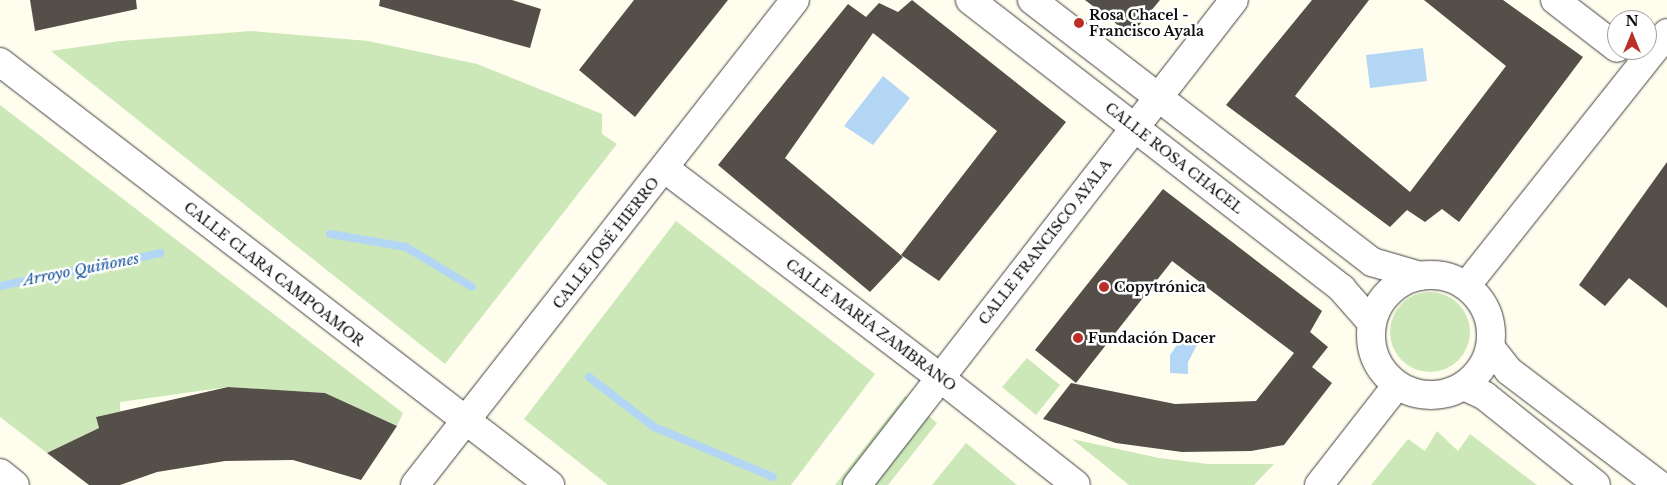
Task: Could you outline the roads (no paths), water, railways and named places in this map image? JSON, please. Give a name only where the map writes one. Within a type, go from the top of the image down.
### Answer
[{"type":"street","name":"CALLE JOSÉ HIERRO","points":[[415,485],[795,0]]},
{"type":"street","name":"CALLE ROSA CHACEL","points":[[970,0],[1342,289],[1372,323]]},
{"type":"street","points":[[1032,0],[1372,262],[1420,276],[1444,276],[1466,286],[1482,302],[1491,324],[1491,348],[1481,370],[1464,386],[1443,395],[1419,395],[1398,385],[1381,368],[1372,347],[1372,323],[1382,301],[1398,285],[1420,276]]},
{"type":"street","name":"CALLE FRANCISCO AYALA","points":[[857,485],[939,376],[1234,0]]},
{"type":"street","points":[[1554,0],[1607,41]]},
{"type":"street","points":[[1466,286],[1642,67],[1667,33]]},
{"type":"street","points":[[1633,60],[1642,67]]},
{"type":"street","name":"CALLE CLARA CAMPOAMOR","points":[[0,62],[550,485]]},
{"type":"street","name":"CALLE MARÍA ZAMBRANO","points":[[664,168],[939,376],[1076,485]]},
{"type":"street","points":[[1491,348],[1509,371],[1659,485]]},
{"type":"street","points":[[1319,485],[1398,385]]},
{"type":"street","points":[[1464,386],[1485,396],[1596,485]]},
{"type":"street","points":[[0,473],[16,485]]},
{"type":"water","points":[[1423,48],[1427,81],[1370,88],[1366,55]]},
{"type":"water","points":[[883,76],[910,98],[873,145],[844,126]]},
{"type":"water","points":[[1184,335],[1197,345],[1188,362],[1188,374],[1170,373],[1170,355]]},
{"type":"waterway","name":"Arroyo Quiñones","points":[[330,234],[406,247],[472,287]]},
{"type":"waterway","name":"Arroyo Quiñones","points":[[0,286],[161,253]]},
{"type":"waterway","name":"Arroyo Quiñones","points":[[589,377],[654,427],[773,477]]},
{"type":"place","name":"Rosa Chacel - Francisco Ayala","points":[[1079,23]]},
{"type":"place","name":"Copytrónica","points":[[1104,287]]},
{"type":"place","name":"Fundación Dacer","points":[[1078,338]]}]
